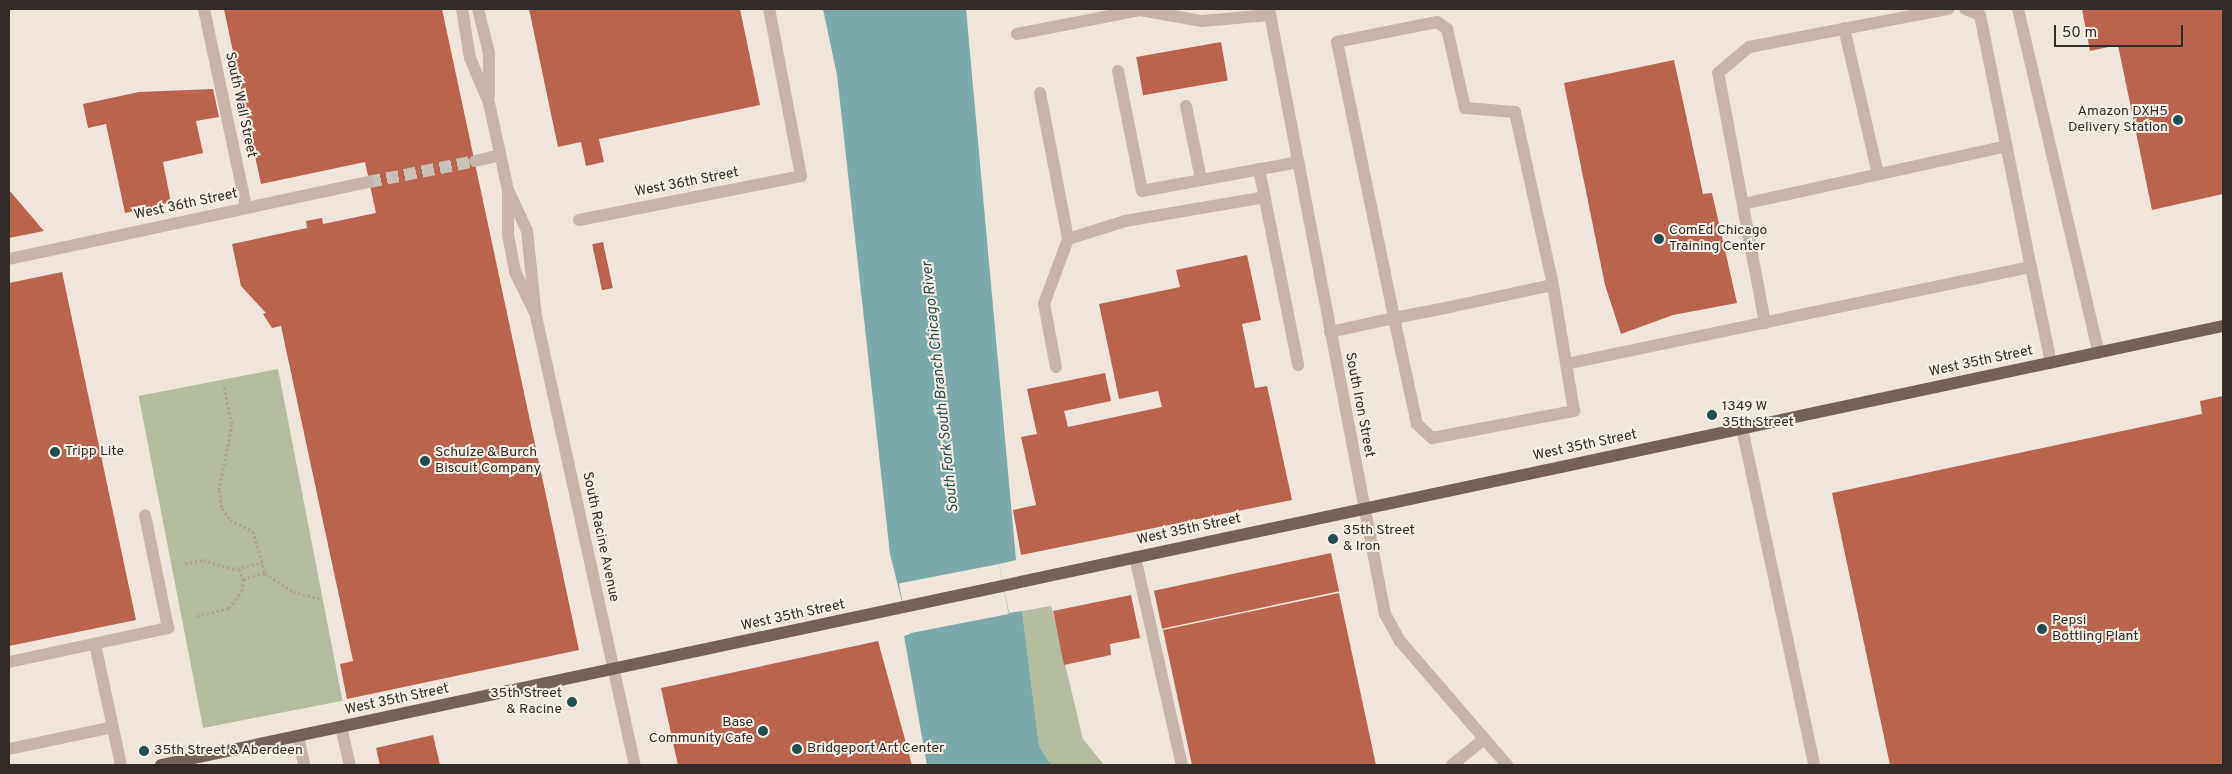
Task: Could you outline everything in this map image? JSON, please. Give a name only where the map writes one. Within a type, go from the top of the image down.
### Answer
[{"type":"main road","name":"West 35th Street","points":[[161,765],[2223,326]]},
{"type":"street","name":"South Wall Street","points":[[204,9],[246,207]]},
{"type":"street","name":"South Racine Avenue","points":[[462,9],[470,58],[489,103]]},
{"type":"street","name":"South Racine Avenue","points":[[478,9],[488,53],[489,103],[508,190],[526,232],[536,316],[635,765]]},
{"type":"street","name":"West 36th Street","points":[[579,220],[801,176],[769,9]]},
{"type":"street","points":[[1765,323],[1718,73],[1749,47],[1948,9]]},
{"type":"street","points":[[1965,9],[1980,16],[2051,363]]},
{"type":"street","points":[[2018,9],[2099,353]]},
{"type":"street","points":[[1017,34],[1140,10],[1202,21],[1270,12]]},
{"type":"street","name":"South Iron Street","points":[[1270,12],[1363,508],[1386,614],[1396,635],[1483,740],[1507,765]]},
{"type":"street","points":[[1437,22],[1448,28],[1465,108],[1515,112],[1553,285],[1574,411],[1432,438],[1417,424],[1337,42],[1437,22]]},
{"type":"street","points":[[1844,28],[1878,174]]},
{"type":"street","points":[[1118,71],[1142,191],[1298,162]]},
{"type":"street","points":[[1040,93],[1068,239],[1044,304],[1056,367]]},
{"type":"street","points":[[1186,106],[1201,180]]},
{"type":"street","points":[[1743,204],[2007,146]]},
{"type":"street","points":[[475,160],[500,155]]},
{"type":"street","points":[[1259,169],[1298,365]]},
{"type":"street","name":"West 36th Street","points":[[9,259],[369,182]]},
{"type":"street","name":"South Racine Avenue","points":[[508,190],[508,235],[515,272],[536,316]]},
{"type":"street","points":[[1068,239],[1125,221],[1264,197]]},
{"type":"street","points":[[1566,364],[2032,267]]},
{"type":"street","points":[[1330,332],[1553,285]]},
{"type":"street","points":[[1742,428],[1814,765]]},
{"type":"street","points":[[9,662],[168,628],[145,515]]},
{"type":"street","points":[[1135,557],[1182,765]]},
{"type":"street","points":[[95,644],[121,765]]},
{"type":"street","points":[[9,748],[113,727]]},
{"type":"street","points":[[342,727],[350,765]]},
{"type":"street","points":[[298,736],[304,765]]},
{"type":"street","points":[[1452,765],[1483,740]]},
{"type":"path","points":[[224,387],[232,424],[219,490],[222,508],[230,520],[253,531],[264,574]]},
{"type":"path","points":[[185,564],[203,560],[239,569],[262,563]]},
{"type":"path","points":[[197,616],[237,601],[243,579],[239,569]]},
{"type":"path","points":[[243,579],[264,574],[292,592],[319,598]]},
{"type":"green space","points":[[278,369],[342,701],[203,728],[139,396]]},
{"type":"green space","points":[[1051,606],[1083,739],[1104,765],[1051,765],[1039,746],[1022,611]]},
{"type":"water","name":"South Fork South Branch Chicago River","points":[[823,9],[966,9],[1016,560],[999,564],[1009,613],[1022,611],[1039,746],[1051,765],[927,765],[904,636],[910,634],[890,554],[837,75]]},
{"type":"pier","points":[[999,564],[1009,614],[909,634],[899,583]]},
{"type":"building","name":"Schulze & Burch Biscuit Company","points":[[224,9],[442,9],[579,650],[347,699],[340,664],[353,661],[281,326],[272,328],[263,314],[266,313],[241,286],[232,244],[307,228],[306,221],[322,218],[323,224],[376,213],[365,162],[261,184]]},
{"type":"building","points":[[529,9],[740,9],[760,105],[599,139],[604,162],[586,166],[581,142],[558,147]]},
{"type":"building","name":"Amazon DXH5 Delivery Station","points":[[2082,9],[2223,9],[2223,194],[2152,210],[2118,45],[2090,51]]},
{"type":"building","points":[[1221,42],[1228,80],[1143,95],[1136,57]]},
{"type":"building","name":"ComEd Chicago Training Center","points":[[1674,60],[1703,194],[1712,193],[1737,303],[1673,315],[1621,334],[1605,285],[1564,83]]},
{"type":"building","points":[[213,89],[219,117],[196,121],[203,153],[163,162],[171,203],[125,213],[106,124],[88,128],[83,104],[139,92]]},
{"type":"building","points":[[9,190],[44,231],[9,238]]},
{"type":"building","points":[[603,242],[613,288],[602,290],[592,244]]},
{"type":"building","points":[[1247,255],[1261,320],[1242,324],[1255,388],[1267,386],[1292,500],[1021,555],[1013,510],[1036,505],[1021,437],[1037,434],[1027,389],[1105,373],[1111,401],[1064,411],[1068,427],[1162,407],[1158,391],[1119,399],[1099,304],[1180,287],[1176,270]]},
{"type":"building","name":"Tripp Lite","points":[[62,272],[136,620],[9,646],[9,283]]},
{"type":"building","name":"Pepsi Bottling Plant","points":[[2223,396],[2223,765],[1890,765],[1832,493],[2202,414],[2200,401]]},
{"type":"building","points":[[1331,553],[1339,591],[1162,629],[1154,591]]},
{"type":"building","points":[[1339,593],[1376,765],[1192,765],[1163,630]]},
{"type":"building","points":[[1131,595],[1140,638],[1110,644],[1111,655],[1064,665],[1053,611]]},
{"type":"building","points":[[878,641],[912,765],[678,765],[661,688]]},
{"type":"building","points":[[433,735],[440,765],[380,765],[376,748]]},
{"type":"tunnel","points":[[369,182],[475,161]]},
{"type":"place","name":"Amazon DXH5 Delivery Station","points":[[2178,120]]},
{"type":"place","name":"ComEd Chicago Training Center","points":[[1659,239]]},
{"type":"place","name":"1349 W 35th Street","points":[[1712,415]]},
{"type":"place","name":"Tripp Lite","points":[[55,452]]},
{"type":"place","name":"Schulze & Burch Biscuit Company","points":[[425,461]]},
{"type":"place","name":"35th Street & Iron","points":[[1333,539]]},
{"type":"place","name":"Pepsi Bottling Plant","points":[[2042,629]]},
{"type":"place","name":"35th Street & Racine","points":[[572,702]]},
{"type":"place","name":"Base Community Cafe","points":[[763,731]]},
{"type":"place","name":"Bridgeport Art Center","points":[[797,749]]},
{"type":"place","name":"35th Street & Aberdeen","points":[[144,751]]}]
